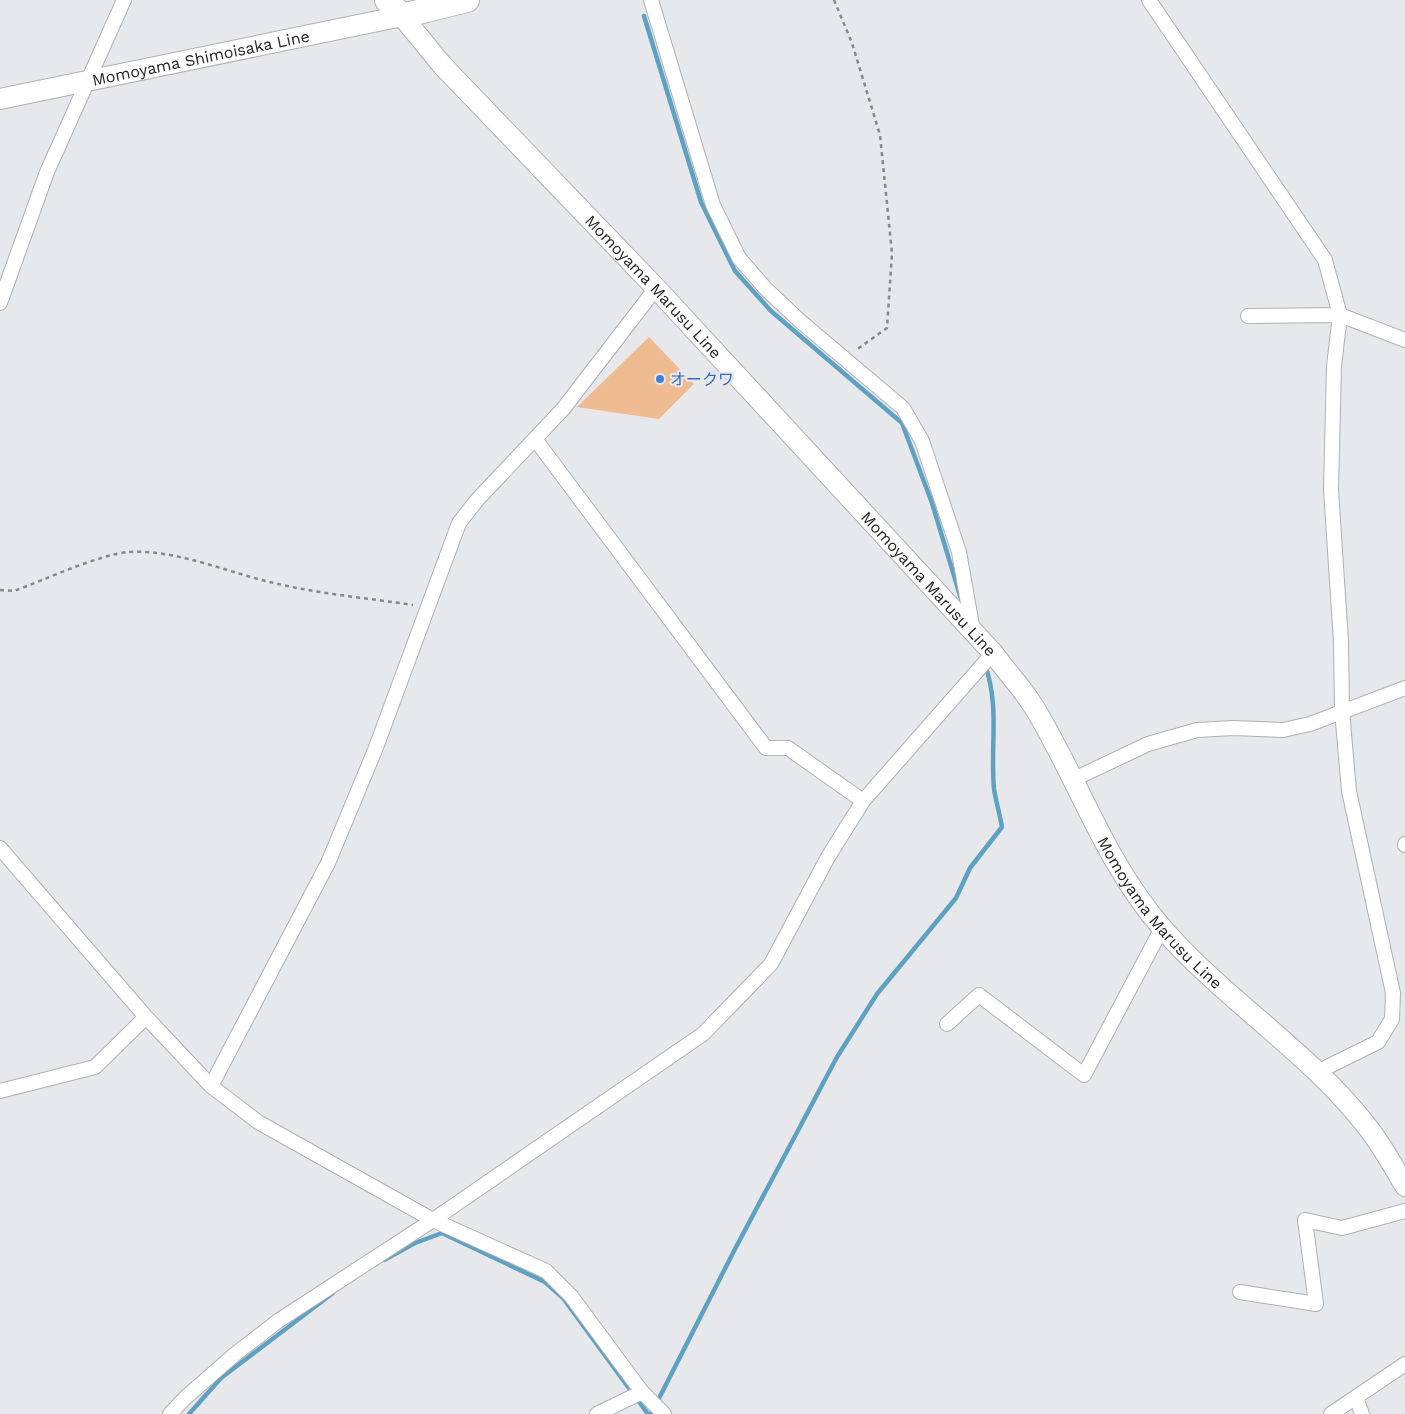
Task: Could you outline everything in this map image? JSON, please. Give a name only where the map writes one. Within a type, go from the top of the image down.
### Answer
[{"type":"highway","points":[[395,8],[467,0]]},
{"type":"main road","name":"Momoyama Shimoisaka Line","points":[[0,99],[395,8]]},
{"type":"main road","name":"Momoyama Marusu Line","points":[[395,8],[442,65],[656,288],[993,653],[1034,707],[1098,832],[1125,878],[1162,928],[1208,975],[1317,1072],[1369,1129],[1405,1186]]},
{"type":"street","points":[[0,303],[47,172],[124,0]]},
{"type":"street","points":[[651,0],[713,204],[739,258],[765,288],[903,408],[922,441],[959,552],[974,633]]},
{"type":"street","points":[[1149,0],[1325,260],[1340,315],[1334,366],[1331,490],[1341,642],[1342,711],[1349,791],[1393,993],[1392,1019],[1378,1042],[1317,1072]]},
{"type":"street","points":[[211,1086],[328,863],[375,750],[459,523],[563,409],[656,288]]},
{"type":"street","points":[[1248,316],[1340,315],[1405,340]]},
{"type":"street","points":[[534,439],[766,748],[788,748],[863,801]]},
{"type":"street","points":[[170,1414],[185,1398],[227,1361],[278,1320],[433,1220],[703,1034],[771,964],[828,857],[863,801],[993,653]]},
{"type":"street","points":[[1072,780],[1148,744],[1197,730],[1233,728],[1283,730],[1310,724],[1405,688]]},
{"type":"street","points":[[0,848],[146,1017],[211,1086],[258,1122],[433,1220],[546,1271],[571,1296],[642,1392],[664,1414]]},
{"type":"street","points":[[947,1024],[979,995],[1084,1075],[1162,928]]},
{"type":"street","points":[[0,1092],[95,1068],[146,1017]]},
{"type":"street","points":[[1240,1292],[1316,1304],[1305,1220],[1342,1228],[1405,1211]]},
{"type":"street","points":[[1330,1414],[1405,1364]]},
{"type":"street","points":[[597,1414],[642,1392]]},
{"type":"street","points":[[1356,1397],[1362,1414]]},
{"type":"path","points":[[834,0],[852,44],[880,135],[892,253],[886,328],[845,358]]},
{"type":"path","points":[[0,590],[14,591],[104,558],[128,552],[160,553],[274,583],[323,593],[428,607]]},
{"type":"building","points":[[649,337],[694,384],[659,419],[577,407]]},
{"type":"waterway","points":[[644,16],[701,202],[735,271],[771,311],[902,423],[932,503],[962,602]]},
{"type":"waterway","points":[[651,1414],[735,1249],[837,1057],[877,994],[956,898],[970,868],[1002,827],[994,789],[992,696],[990,680],[985,665]]},
{"type":"waterway","points":[[384,1260],[415,1243],[442,1233],[545,1282],[563,1298],[648,1414]]},
{"type":"waterway","points":[[189,1414],[221,1378],[333,1293]]},
{"type":"place","name":"オークワ","points":[[660,379]]}]
